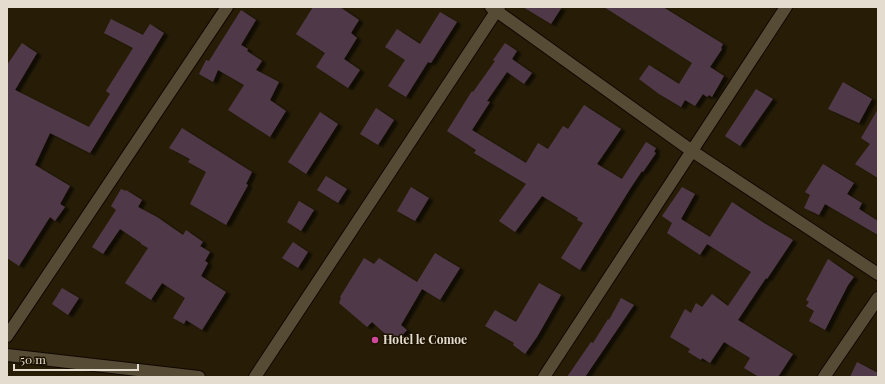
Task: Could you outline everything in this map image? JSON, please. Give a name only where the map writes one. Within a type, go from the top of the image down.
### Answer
[{"type":"street","points":[[7,336],[227,7]]},
{"type":"street","points":[[544,377],[786,7]]},
{"type":"street","points":[[255,377],[496,8],[692,151],[878,274]]},
{"type":"street","points":[[824,377],[878,298]]},
{"type":"street","points":[[7,354],[199,377]]},
{"type":"building","points":[[313,7],[340,7],[359,20],[351,33],[357,38],[344,59],[360,70],[348,88],[316,67],[325,53],[296,34]]},
{"type":"building","points":[[523,7],[562,7],[551,24]]},
{"type":"building","points":[[604,7],[663,7],[723,44],[722,49],[710,67],[724,76],[712,97],[709,95],[707,97],[703,94],[695,106],[685,100],[681,107],[659,94],[639,79],[649,65],[679,84],[692,63]]},
{"type":"building","points":[[241,10],[256,20],[241,45],[262,61],[256,70],[279,82],[270,100],[286,111],[270,137],[228,110],[244,85],[218,70],[213,82],[199,74],[206,60],[209,61]]},
{"type":"building","points":[[440,12],[457,22],[431,63],[428,62],[406,97],[388,86],[405,60],[385,47],[397,29],[420,44]]},
{"type":"building","points":[[111,19],[143,35],[150,24],[164,33],[90,153],[50,133],[35,165],[70,186],[60,204],[65,207],[55,221],[50,217],[19,266],[7,258],[7,65],[22,43],[37,53],[15,90],[89,127],[110,94],[106,91],[133,48],[104,33]]},
{"type":"building","points":[[505,43],[517,51],[512,59],[532,73],[524,84],[507,72],[487,101],[490,102],[472,130],[526,163],[538,143],[548,149],[563,126],[568,129],[584,105],[621,129],[597,164],[622,179],[646,142],[656,148],[654,152],[656,153],[630,189],[580,270],[561,258],[583,223],[577,220],[578,218],[542,196],[515,232],[499,221],[526,184],[474,153],[476,150],[447,131],[472,91],[473,92],[495,61],[493,60]]},
{"type":"building","points":[[843,82],[872,99],[859,123],[828,109]]},
{"type":"building","points":[[756,89],[773,99],[740,146],[725,136]]},
{"type":"building","points":[[376,108],[394,120],[378,145],[360,134]]},
{"type":"building","points":[[878,109],[878,178],[855,164],[870,144],[861,138]]},
{"type":"building","points":[[320,112],[338,124],[306,174],[288,162]]},
{"type":"building","points":[[182,128],[252,172],[246,184],[248,185],[226,225],[190,204],[206,172],[188,162],[190,159],[169,148]]},
{"type":"building","points":[[823,164],[854,183],[847,194],[862,203],[859,209],[878,221],[878,235],[825,204],[819,215],[804,208],[810,195],[805,192]]},
{"type":"building","points":[[326,176],[347,189],[338,203],[317,190]]},
{"type":"building","points":[[411,187],[429,198],[415,221],[397,211]]},
{"type":"building","points":[[682,187],[695,194],[681,219],[710,237],[732,202],[793,240],[738,320],[793,354],[778,377],[759,377],[744,368],[750,358],[724,342],[710,363],[702,358],[701,360],[688,352],[690,349],[670,337],[685,309],[691,313],[696,303],[702,307],[712,294],[728,306],[751,272],[707,244],[700,255],[667,233],[672,223],[662,216]]},
{"type":"building","points":[[121,189],[126,190],[142,200],[138,207],[157,217],[183,235],[186,230],[203,242],[200,246],[210,252],[205,261],[208,263],[201,276],[226,292],[202,330],[186,320],[184,324],[173,318],[185,298],[162,283],[151,300],[125,283],[148,248],[120,229],[103,254],[92,247],[116,210],[111,206]]},
{"type":"building","points":[[299,201],[314,210],[301,231],[287,222]]},
{"type":"building","points":[[293,242],[308,252],[298,268],[282,258]]},
{"type":"building","points":[[435,253],[460,268],[440,300],[422,289],[401,325],[407,330],[398,340],[392,340],[372,322],[367,327],[339,303],[340,297],[364,258],[374,264],[379,258],[417,282]]},
{"type":"building","points":[[828,259],[854,277],[848,285],[825,330],[809,321],[814,311],[806,306],[809,302],[806,300]]},
{"type":"building","points":[[539,283],[561,295],[537,337],[525,354],[513,345],[514,343],[485,326],[495,310],[516,322]]},
{"type":"building","points":[[62,288],[79,298],[68,315],[52,304]]},
{"type":"building","points":[[621,298],[634,305],[585,377],[567,377],[591,342],[593,343],[608,319],[609,320]]},
{"type":"building","points":[[857,362],[878,373],[878,377],[850,377]]},
{"type":"place","name":"Hotel le Comoe","points":[[375,340]]}]
